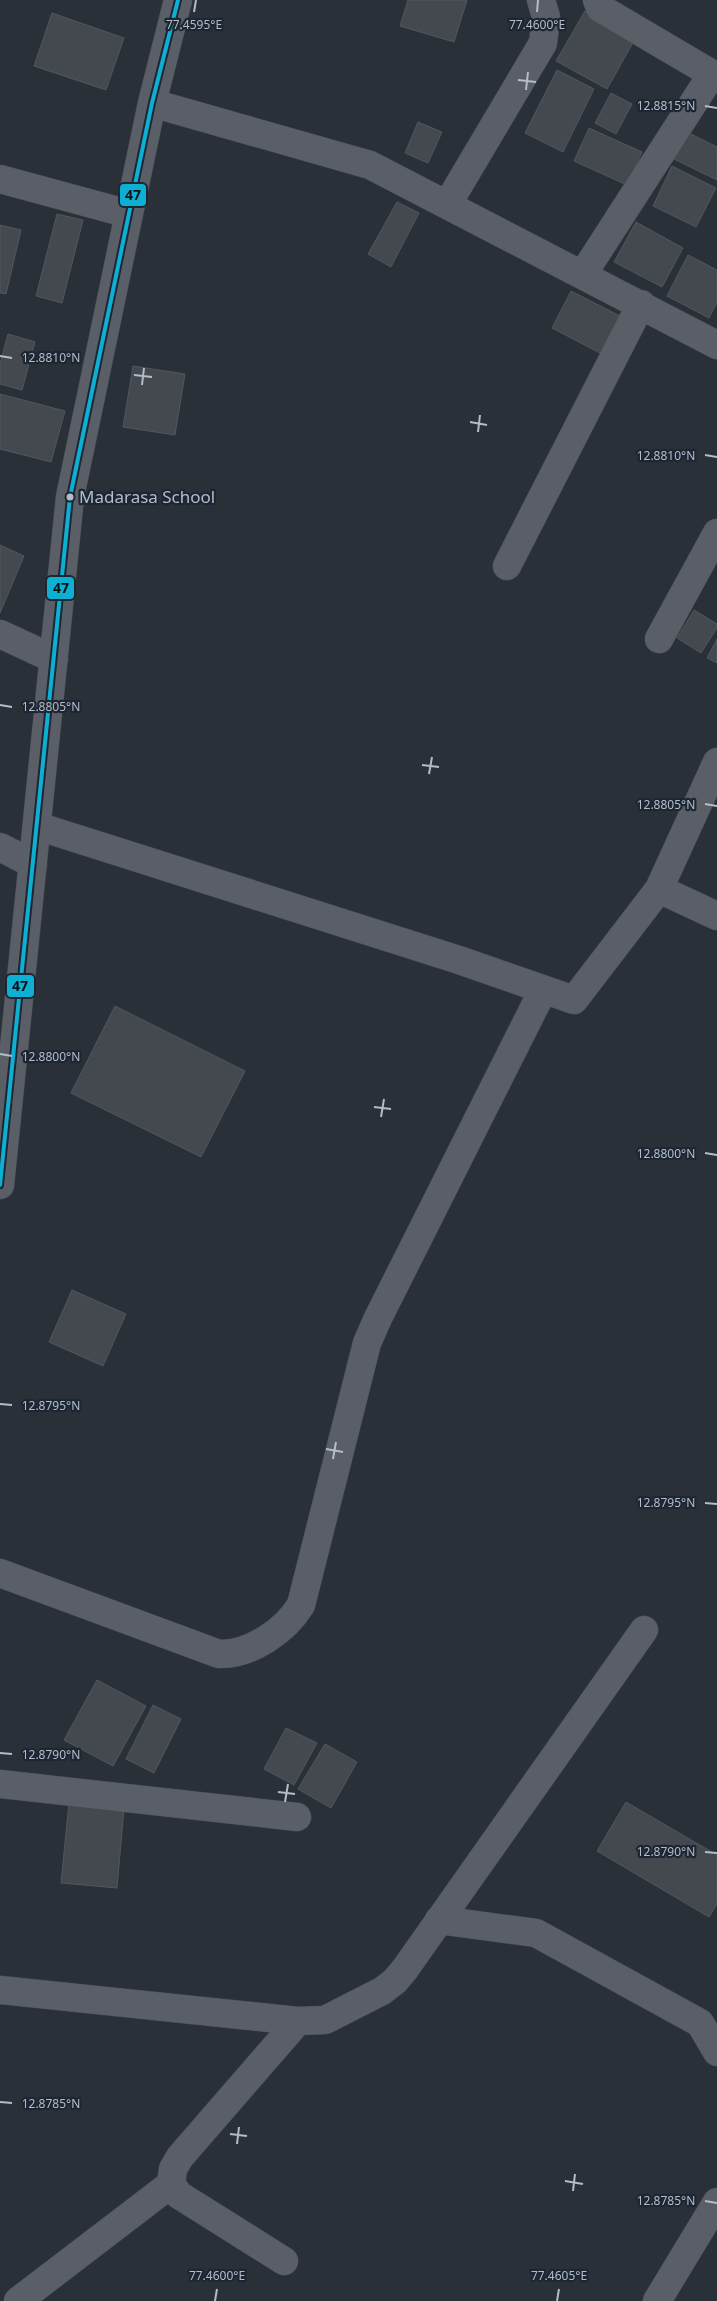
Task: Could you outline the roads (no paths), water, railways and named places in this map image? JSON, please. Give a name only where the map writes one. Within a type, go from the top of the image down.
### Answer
[{"type":"street","points":[[0,1185],[70,496],[152,103],[178,0]]},
{"type":"street","points":[[447,205],[542,43],[546,17],[541,0]]},
{"type":"street","points":[[583,274],[715,71],[600,8],[597,0]]},
{"type":"street","points":[[152,103],[370,165],[717,345]]},
{"type":"street","points":[[0,178],[129,214]]},
{"type":"street","points":[[507,566],[641,304]]},
{"type":"street","points":[[659,640],[717,533]]},
{"type":"street","points":[[0,634],[54,659]]},
{"type":"street","points":[[37,826],[460,960],[574,1000],[659,889],[717,762]]},
{"type":"street","points":[[0,847],[33,864]]},
{"type":"street","points":[[659,889],[717,916]]},
{"type":"street","points":[[0,1573],[220,1654],[230,1654],[245,1650],[265,1640],[297,1612],[301,1605],[367,1343],[543,990]]},
{"type":"street","points":[[0,1990],[298,2021],[325,2020],[389,1986],[395,1981],[439,1920],[644,1630]]},
{"type":"street","points":[[0,1784],[297,1817]]},
{"type":"street","points":[[439,1920],[536,1933],[700,2023],[717,2052]]},
{"type":"street","points":[[284,2261],[179,2195],[171,2184],[173,2169],[180,2157],[298,2021]]},
{"type":"street","points":[[18,2301],[171,2184]]},
{"type":"street","points":[[658,2301],[717,2202]]},
{"type":"place","name":"Madarasa School","points":[[70,497]]}]
